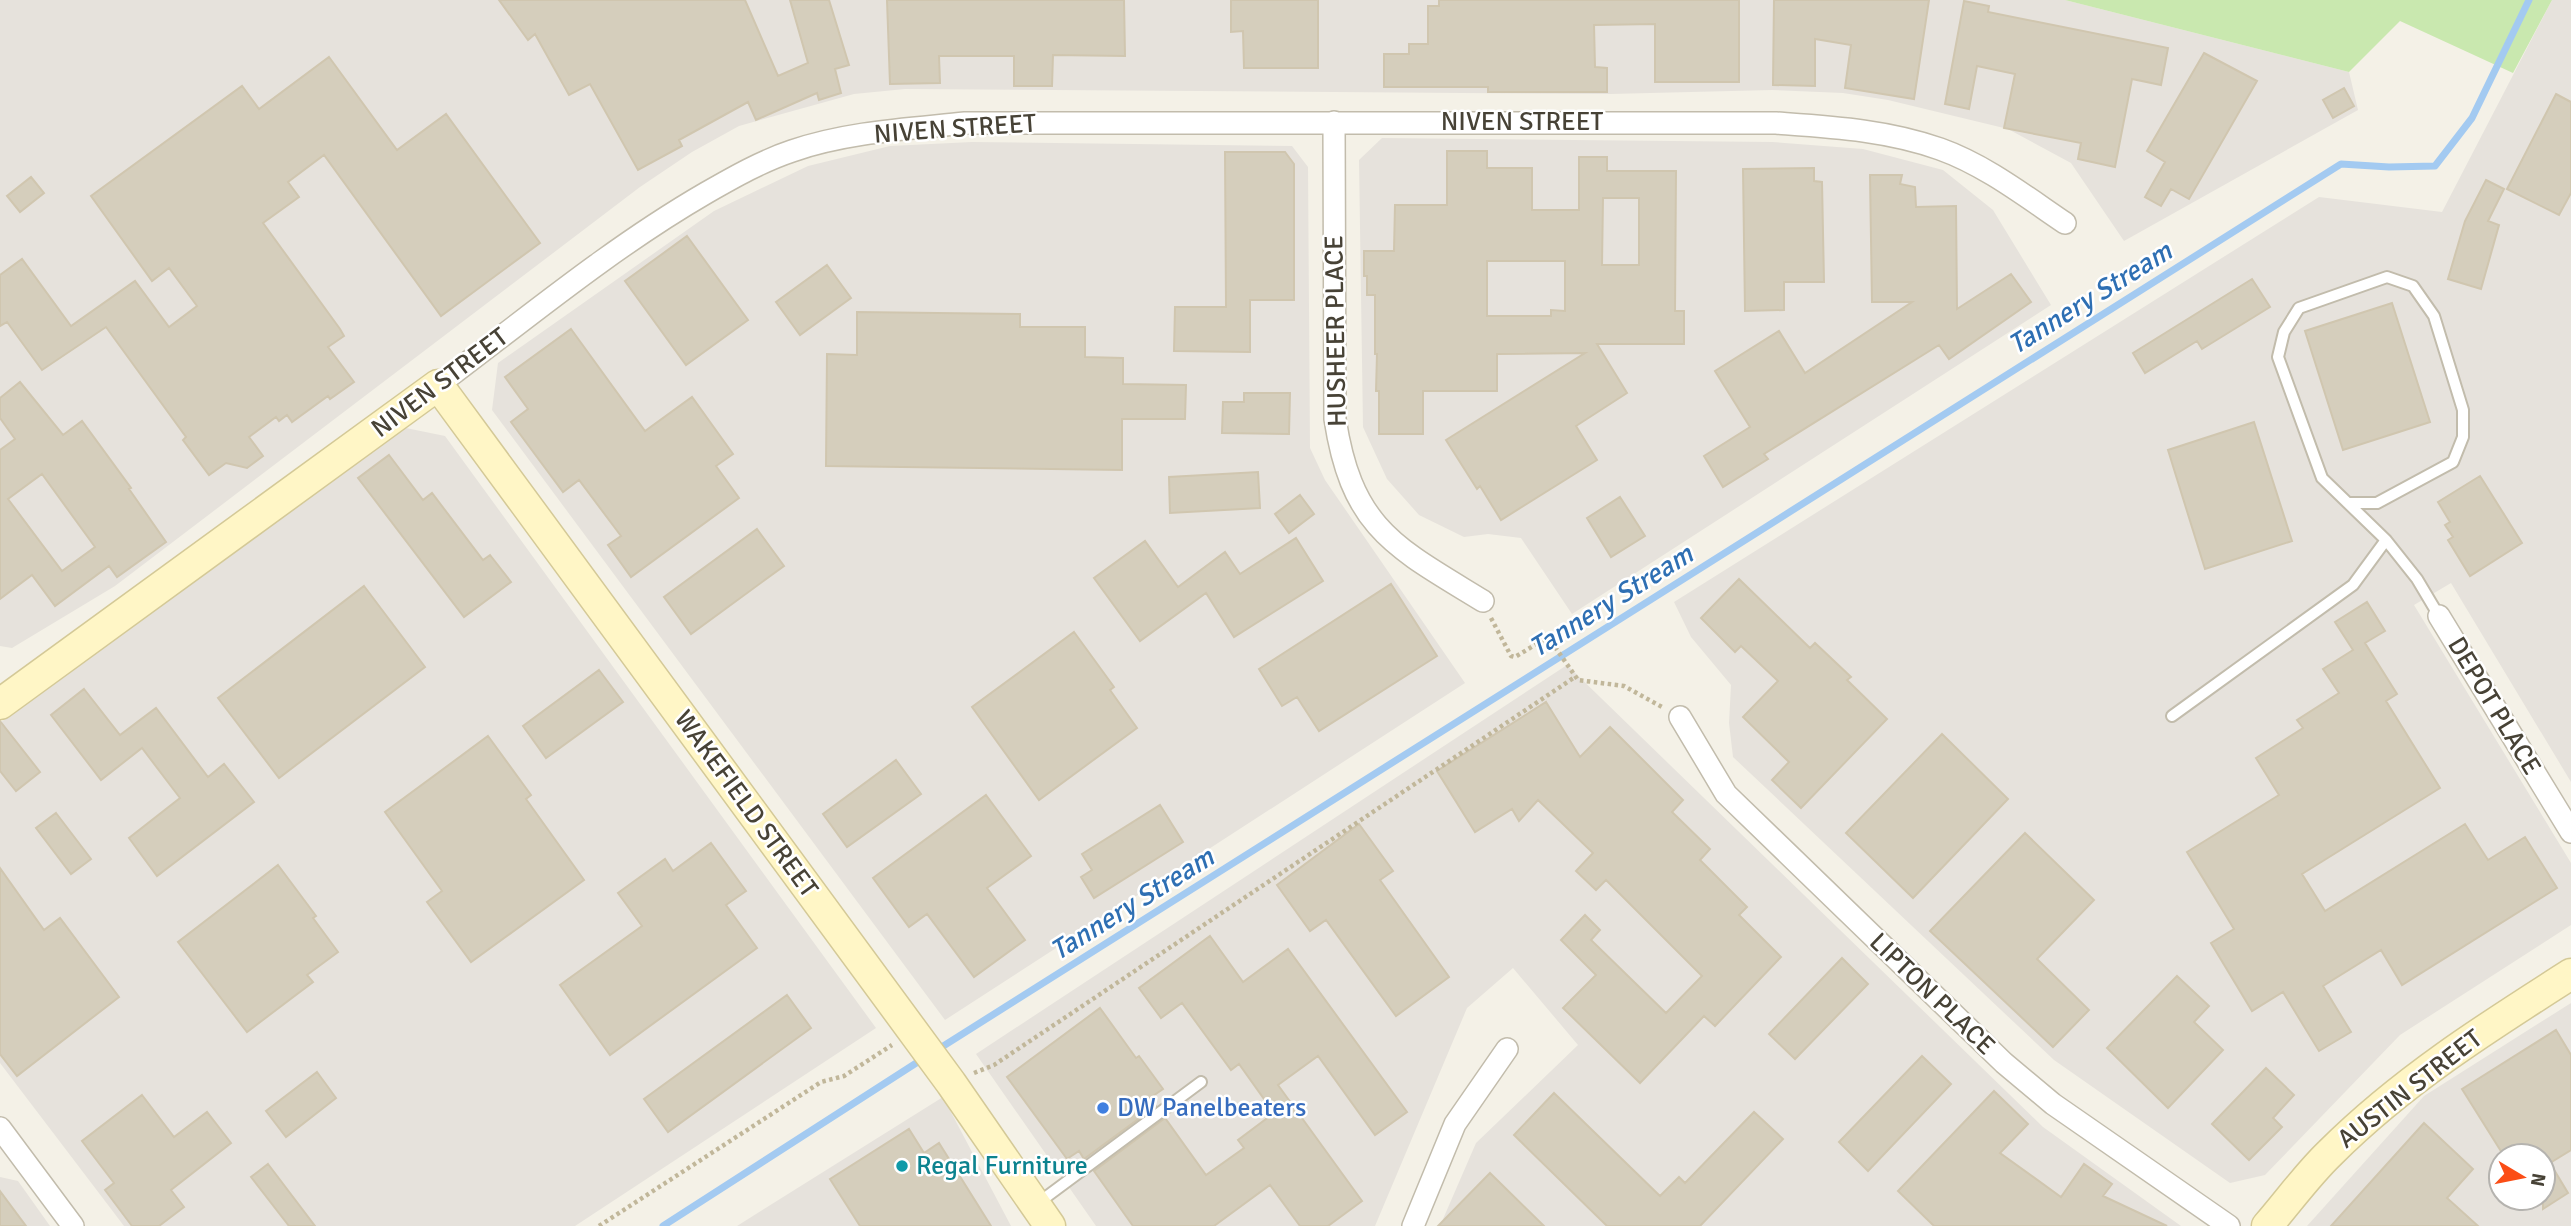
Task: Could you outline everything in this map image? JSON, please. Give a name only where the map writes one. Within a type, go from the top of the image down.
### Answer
[{"type":"street","name":"HUSHEER PLACE","points":[[1334,122],[1335,419],[1341,455],[1355,495],[1372,520],[1403,552],[1483,601]]},
{"type":"street","name":"NIVEN STREET","points":[[0,704],[439,385],[649,226],[745,170],[792,151],[837,139],[965,123],[1776,123],[1894,135],[1942,149],[1989,172],[2065,223]]},
{"type":"street","name":"WAKEFIELD STREET","points":[[439,385],[947,1079],[1043,1215]]},
{"type":"street","name":"DEPOT PLACE","points":[[2439,616],[2571,832]]},
{"type":"street","name":"LIPTON PLACE","points":[[1680,717],[1726,794],[2004,1063],[2053,1104],[2229,1226]]},
{"type":"street","name":"AUSTIN STREET","points":[[2267,1226],[2329,1154],[2377,1109],[2482,1031],[2571,974]]},
{"type":"street","points":[[1413,1226],[1455,1124],[1507,1049]]},
{"type":"street","points":[[3,1138],[73,1226]]},
{"type":"lane","points":[[2348,503],[2377,503],[2454,462],[2463,438],[2463,410],[2434,316],[2413,286],[2387,277],[2299,308],[2284,332],[2278,357],[2322,478],[2386,540],[2417,579],[2439,616]]},
{"type":"lane","points":[[2172,716],[2353,585],[2386,540]]},
{"type":"lane","points":[[1043,1215],[1202,1082]]},
{"type":"path","points":[[1483,601],[1511,656],[1515,657],[1548,637],[1578,680],[1624,686],[1680,717]]},
{"type":"path","points":[[947,1079],[995,1065],[1575,677]]},
{"type":"path","points":[[599,1226],[821,1082],[844,1076],[919,1042]]},
{"type":"shaded area","points":[[0,0],[2065,0],[2349,72],[2358,110],[2124,241],[2071,163],[2008,129],[1888,100],[1843,93],[1772,90],[1610,94],[905,89],[854,94],[739,126],[692,152],[640,187],[115,586],[12,648],[0,646]]},
{"type":"shaded area","points":[[2552,0],[2571,0],[2571,782],[2451,583],[2414,605],[2571,863],[2571,925],[2400,1035],[2265,1175],[2230,1183],[2054,1060],[1733,757],[1729,723],[1731,685],[1691,637],[1674,602],[2319,197],[2442,212]]},
{"type":"shaded area","points":[[1382,138],[1772,142],[1863,149],[1943,170],[1993,210],[2051,305],[1572,614],[1521,538],[1488,534],[1464,537],[1419,515],[1387,479],[1363,427],[1359,160]]},
{"type":"shaded area","points":[[972,142],[1292,146],[1308,167],[1310,448],[1325,480],[1465,683],[945,1020],[492,410],[498,363],[714,211],[808,166],[890,146]]},
{"type":"shaded area","points":[[401,427],[445,436],[876,1028],[575,1226],[124,1226],[0,1063],[0,723]]},
{"type":"shaded area","points":[[1567,665],[2043,1127],[2181,1226],[1440,1226],[1476,1143],[1578,1045],[1513,968],[1467,1008],[1375,1226],[1096,1226],[976,1054]]},
{"type":"shaded area","points":[[2571,1003],[2571,1226],[2307,1226],[2424,1096]]},
{"type":"shaded area","points":[[943,1097],[1011,1226],[737,1226]]},
{"type":"shaded area","points":[[0,1177],[18,1181],[50,1226],[0,1226]]},
{"type":"green space","points":[[2065,0],[2552,0],[2513,73],[2400,21],[2349,72]]},
{"type":"building","points":[[499,0],[745,0],[778,76],[808,63],[790,0],[829,0],[849,65],[835,69],[841,93],[819,100],[817,93],[756,120],[748,102],[679,140],[682,146],[638,170],[590,84],[569,95],[535,34],[528,40]]},
{"type":"building","points":[[887,0],[1124,0],[1125,56],[1053,55],[1052,86],[1014,86],[1014,56],[939,56],[940,83],[890,84]]},
{"type":"building","points":[[1231,0],[1318,0],[1318,68],[1244,68],[1243,31],[1231,32]]},
{"type":"building","points":[[1439,0],[1739,0],[1739,82],[1655,82],[1655,24],[1594,25],[1595,67],[1607,68],[1607,92],[1488,92],[1488,87],[1384,87],[1384,54],[1409,54],[1409,44],[1428,44],[1428,6],[1439,6]]},
{"type":"building","points":[[1774,0],[1929,0],[1914,99],[1845,88],[1851,45],[1815,39],[1815,86],[1773,85]]},
{"type":"building","points":[[1964,1],[1989,6],[1988,12],[2168,48],[2161,85],[2132,79],[2115,167],[2078,159],[2081,143],[2004,128],[2015,74],[1977,66],[1969,109],[1945,104]]},
{"type":"building","points":[[2204,53],[2257,81],[2189,199],[2171,189],[2161,206],[2145,197],[2165,162],[2147,151]]},
{"type":"building","points":[[329,57],[397,150],[446,114],[540,243],[441,316],[324,155],[288,182],[299,197],[263,223],[340,329],[344,336],[328,347],[354,382],[330,399],[328,396],[292,422],[287,415],[279,421],[276,417],[249,437],[263,456],[247,468],[226,463],[209,475],[183,440],[186,437],[106,327],[42,370],[7,322],[0,326],[0,275],[22,259],[71,326],[135,281],[169,327],[197,306],[169,268],[152,281],[91,196],[242,86],[259,109]]},
{"type":"building","points":[[2344,88],[2354,106],[2333,118],[2323,100]]},
{"type":"building","points":[[2556,94],[2571,102],[2571,193],[2559,215],[2507,189]]},
{"type":"building","points":[[1447,151],[1487,151],[1487,168],[1532,168],[1532,210],[1579,210],[1579,157],[1607,157],[1607,171],[1676,171],[1675,311],[1684,311],[1684,344],[1597,344],[1627,393],[1576,426],[1597,460],[1501,520],[1480,486],[1477,489],[1446,440],[1585,353],[1497,354],[1497,391],[1423,391],[1423,434],[1379,434],[1375,295],[1367,295],[1364,251],[1394,251],[1395,205],[1447,205]],"holes":[[[1603,198],[1639,198],[1639,265],[1602,265]],[[1487,261],[1565,261],[1565,311],[1551,310],[1551,316],[1487,316]]]},
{"type":"building","points":[[1225,152],[1285,152],[1294,164],[1294,300],[1250,300],[1250,352],[1174,351],[1175,307],[1226,307]]},
{"type":"building","points":[[1814,168],[1814,181],[1822,182],[1824,282],[1784,282],[1784,310],[1745,311],[1743,169]]},
{"type":"building","points":[[1870,175],[1902,175],[1900,184],[1915,187],[1916,207],[1956,206],[1957,309],[2011,274],[2031,302],[1949,359],[1939,345],[1764,454],[1768,459],[1723,487],[1704,456],[1750,427],[1715,371],[1779,331],[1805,373],[1912,302],[1872,302]]},
{"type":"building","points":[[31,177],[44,193],[20,212],[7,196]]},
{"type":"building","points":[[2486,180],[2504,189],[2488,221],[2499,225],[2481,289],[2448,279],[2465,221]]},
{"type":"building","points":[[687,236],[748,320],[686,365],[625,281]]},
{"type":"building","points":[[827,265],[851,298],[800,335],[776,302]]},
{"type":"building","points":[[2252,279],[2270,307],[2202,349],[2197,341],[2145,373],[2133,353]]},
{"type":"building","points":[[2392,303],[2430,422],[2343,450],[2305,331]]},
{"type":"building","points":[[857,312],[1020,314],[1020,327],[1085,327],[1085,357],[1123,358],[1123,384],[1186,385],[1185,419],[1122,419],[1122,470],[826,466],[827,354],[857,355]]},
{"type":"building","points":[[571,329],[645,431],[692,397],[733,454],[716,466],[739,498],[631,577],[608,545],[621,536],[579,480],[563,492],[511,422],[528,409],[505,377]]},
{"type":"building","points":[[20,382],[63,435],[82,421],[166,542],[117,577],[109,566],[55,606],[32,575],[0,599],[0,450],[15,439],[0,418],[0,398]],"holes":[[[42,474],[95,547],[62,571],[8,499]]]},
{"type":"building","points":[[1244,393],[1290,393],[1289,434],[1222,433],[1223,402],[1244,402]]},
{"type":"building","points":[[2254,422],[2292,541],[2205,569],[2168,450]]},
{"type":"building","points":[[389,455],[423,500],[432,493],[483,560],[490,555],[511,582],[464,617],[358,478]]},
{"type":"building","points":[[1258,472],[1260,508],[1170,513],[1169,477]]},
{"type":"building","points":[[2480,476],[2522,543],[2470,576],[2448,540],[2453,537],[2445,525],[2450,522],[2438,502]]},
{"type":"building","points":[[1300,495],[1314,514],[1289,533],[1275,514]]},
{"type":"building","points":[[1620,497],[1645,536],[1611,557],[1587,518]]},
{"type":"building","points":[[757,529],[784,566],[691,634],[664,597]]},
{"type":"building","points":[[1296,538],[1323,581],[1234,637],[1206,593],[1140,641],[1094,578],[1145,541],[1178,587],[1225,552],[1240,574]]},
{"type":"building","points":[[1739,579],[1810,648],[1815,643],[1851,677],[1847,680],[1887,719],[1801,808],[1772,780],[1789,762],[1743,717],[1778,681],[1741,646],[1735,652],[1701,618]]},
{"type":"building","points":[[1391,584],[1437,656],[1319,731],[1297,697],[1282,706],[1259,669]]},
{"type":"building","points":[[364,586],[425,667],[279,778],[218,698]]},
{"type":"building","points":[[2367,602],[2385,631],[2365,643],[2397,694],[2386,701],[2440,788],[2302,874],[2325,911],[2465,824],[2488,860],[2525,837],[2557,888],[2402,985],[2381,950],[2323,986],[2351,1032],[2319,1051],[2283,992],[2252,1011],[2211,943],[2234,929],[2187,852],[2279,795],[2256,758],[2303,728],[2297,720],[2339,693],[2323,669],[2353,650],[2335,622]]},
{"type":"building","points":[[1074,632],[1114,687],[1110,690],[1137,728],[1039,800],[972,707]]},
{"type":"building","points":[[599,670],[623,702],[546,758],[523,726]]},
{"type":"building","points":[[84,689],[120,735],[156,708],[208,777],[224,764],[254,802],[157,876],[129,838],[180,798],[142,748],[101,780],[51,715]]},
{"type":"building","points":[[1546,702],[1580,757],[1610,727],[1683,800],[1672,812],[1710,849],[1700,860],[1747,907],[1739,915],[1781,957],[1715,1026],[1704,1016],[1640,1083],[1563,1008],[1596,975],[1561,940],[1585,915],[1600,930],[1591,940],[1666,1013],[1702,976],[1606,880],[1596,890],[1576,871],[1593,853],[1538,800],[1519,821],[1512,809],[1475,832],[1437,771]]},
{"type":"building","points":[[0,721],[40,772],[16,791],[0,771]]},
{"type":"building","points":[[1942,734],[2008,799],[1913,898],[1846,833]]},
{"type":"building","points":[[488,736],[531,795],[526,799],[584,880],[471,962],[427,902],[442,891],[385,812]]},
{"type":"building","points":[[896,760],[921,794],[847,847],[823,814]]},
{"type":"building","points":[[986,795],[1031,856],[987,888],[1025,940],[974,977],[927,914],[909,927],[873,878]]},
{"type":"building","points":[[1160,805],[1183,842],[1094,898],[1081,877],[1092,870],[1082,854]]},
{"type":"building","points":[[56,813],[91,859],[71,874],[36,828]]},
{"type":"building","points":[[1359,824],[1393,871],[1380,880],[1449,977],[1396,1016],[1326,920],[1310,931],[1277,885]]},
{"type":"building","points":[[2025,833],[2094,900],[2037,959],[2089,1010],[2053,1047],[1930,931]]},
{"type":"building","points":[[711,843],[746,891],[726,905],[757,948],[610,1055],[560,985],[642,926],[618,893],[665,859],[673,871]]},
{"type":"building","points":[[278,865],[316,916],[313,918],[338,952],[307,975],[313,982],[247,1032],[178,942]]},
{"type":"building","points":[[0,868],[44,930],[60,918],[119,997],[17,1076],[0,1054]]},
{"type":"building","points":[[1210,936],[1243,982],[1288,949],[1407,1112],[1375,1135],[1318,1056],[1278,1085],[1362,1201],[1328,1226],[1300,1226],[1270,1185],[1214,1226],[1133,1226],[1094,1171],[1165,1118],[1206,1175],[1244,1148],[1238,1140],[1274,1113],[1239,1064],[1231,1070],[1182,1003],[1161,1018],[1139,988]]},
{"type":"building","points":[[1842,958],[1868,984],[1795,1059],[1769,1034]]},
{"type":"building","points":[[2177,976],[2209,1006],[2194,1022],[2223,1050],[2168,1108],[2107,1048]]},
{"type":"building","points":[[787,995],[811,1028],[668,1132],[644,1099]]},
{"type":"building","points":[[1100,1008],[1136,1058],[1139,1056],[1163,1089],[1150,1098],[1156,1106],[1084,1159],[1079,1151],[1067,1159],[1007,1077]]},
{"type":"building","points":[[2556,1030],[2571,1055],[2571,1150],[2557,1159],[2557,1142],[2495,1142],[2462,1089]]},
{"type":"building","points":[[1922,1056],[1951,1084],[1868,1171],[1839,1142]]},
{"type":"building","points":[[2266,1068],[2294,1095],[2273,1118],[2282,1127],[2249,1160],[2212,1124]]},
{"type":"building","points":[[317,1072],[336,1098],[286,1137],[266,1111]]},
{"type":"building","points":[[1994,1091],[2028,1124],[2000,1153],[2061,1197],[2084,1164],[2112,1184],[2103,1196],[2167,1226],[1934,1226],[1898,1191]]},
{"type":"building","points":[[1554,1093],[1660,1196],[1679,1177],[1685,1183],[1754,1112],[1783,1139],[1700,1226],[1607,1226],[1514,1135]]},
{"type":"building","points":[[142,1095],[174,1137],[207,1112],[231,1143],[171,1190],[184,1207],[159,1226],[132,1226],[105,1190],[114,1183],[82,1141]]},
{"type":"building","points":[[2424,1123],[2473,1169],[2447,1198],[2478,1226],[2331,1226]]},
{"type":"building","name":"Regal Furniture","points":[[909,1129],[924,1153],[939,1143],[991,1226],[860,1226],[830,1179]]},
{"type":"building","points":[[268,1164],[315,1226],[289,1226],[251,1177]]},
{"type":"building","points":[[1490,1173],[1544,1226],[1438,1226]]},
{"type":"building","points":[[2557,1175],[2568,1193],[2557,1200]]},
{"type":"building","points":[[0,1191],[26,1226],[0,1226]]},
{"type":"waterway","name":"Tannery Stream","points":[[937,1050],[2341,164],[2435,166],[2472,118],[2529,0]]},
{"type":"waterway","name":"Tannery Stream","points":[[663,1226],[924,1058]]},
{"type":"place","name":"DW Panelbeaters","points":[[1103,1108]]},
{"type":"place","name":"Regal Furniture","points":[[902,1166]]}]
